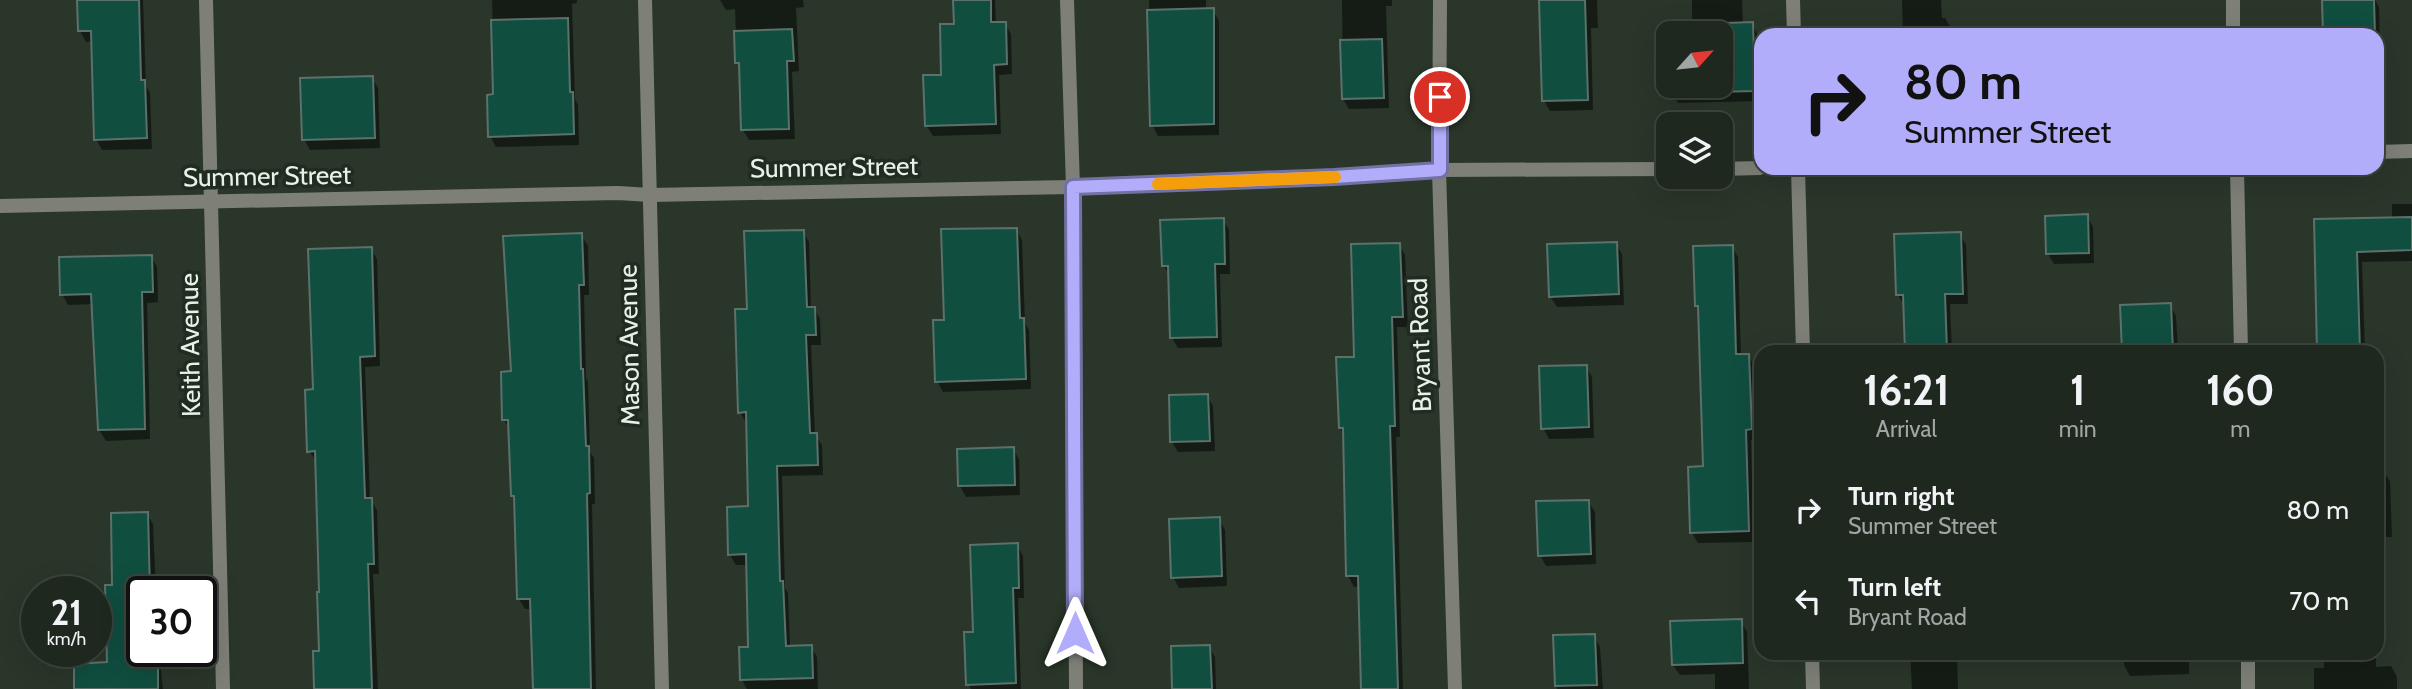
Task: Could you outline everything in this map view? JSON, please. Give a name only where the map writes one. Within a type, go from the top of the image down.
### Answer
[{"type":"street","name":"Keith Avenue","points":[[206,0],[223,689]]},
{"type":"street","name":"Mason Avenue","points":[[645,0],[662,689]]},
{"type":"street","points":[[1067,0],[1073,187],[1076,689]]},
{"type":"street","name":"Bryant Road","points":[[1440,0],[1440,170],[1455,689]]},
{"type":"street","points":[[1793,0],[1794,28]]},
{"type":"street","points":[[2233,0],[2234,28]]},
{"type":"street","points":[[2384,152],[2412,151]]},
{"type":"street","points":[[1733,169],[1754,168]]},
{"type":"street","name":"Summer Street","points":[[0,206],[1073,187],[1440,170],[1656,169]]},
{"type":"street","points":[[1798,175],[1803,345]]},
{"type":"street","points":[[2236,175],[2241,345]]},
{"type":"street","points":[[1812,660],[1812,689]]},
{"type":"street","points":[[2248,660],[2248,689]]},
{"type":"building","points":[[77,0],[139,0],[141,80],[145,80],[147,138],[94,140],[91,31],[78,31]]},
{"type":"building","points":[[953,0],[991,0],[991,22],[1006,22],[1007,64],[994,65],[996,124],[925,126],[923,75],[941,75],[940,24],[954,24]]},
{"type":"building","points":[[1539,0],[1585,0],[1588,100],[1542,101]]},
{"type":"building","points":[[2322,0],[2374,0],[2375,28],[2323,28]]},
{"type":"building","points":[[1214,8],[1214,124],[1150,126],[1147,10]]},
{"type":"building","points":[[568,18],[574,134],[488,137],[487,95],[493,94],[491,20]]},
{"type":"building","points":[[1753,22],[1754,91],[1733,92],[1733,23]]},
{"type":"building","points":[[792,29],[794,61],[787,61],[789,129],[741,130],[739,63],[735,63],[734,31]]},
{"type":"building","points":[[1382,39],[1384,98],[1342,99],[1340,40]]},
{"type":"building","points":[[373,76],[375,138],[302,140],[300,78]]},
{"type":"building","points":[[2088,214],[2089,253],[2046,254],[2045,216]]},
{"type":"building","points":[[2412,217],[2412,250],[2357,252],[2360,345],[2317,345],[2314,219]]},
{"type":"building","points":[[1224,218],[1225,264],[1215,264],[1217,337],[1170,338],[1168,266],[1162,266],[1160,220]]},
{"type":"building","points":[[1017,228],[1020,318],[1024,318],[1026,379],[935,382],[933,320],[944,320],[941,229]]},
{"type":"building","points":[[804,230],[807,307],[815,307],[816,335],[806,335],[810,433],[817,433],[818,465],[777,466],[780,581],[783,581],[786,646],[812,645],[813,678],[740,680],[739,647],[748,647],[746,554],[728,555],[727,507],[748,506],[746,412],[738,413],[735,309],[747,309],[744,231]]},
{"type":"building","points":[[1961,232],[1963,294],[1945,294],[1947,345],[1905,345],[1903,295],[1896,295],[1894,234]]},
{"type":"building","points":[[582,233],[584,285],[579,285],[581,369],[586,446],[589,446],[590,493],[587,494],[591,689],[533,689],[530,599],[517,599],[514,496],[511,496],[508,420],[502,420],[501,372],[511,371],[503,236]]},
{"type":"building","points":[[1617,242],[1619,294],[1549,297],[1547,244]]},
{"type":"building","points":[[1400,243],[1403,317],[1392,317],[1395,426],[1390,426],[1398,689],[1361,689],[1358,576],[1346,576],[1343,428],[1339,428],[1336,357],[1354,357],[1351,244]]},
{"type":"building","points":[[1733,245],[1736,354],[1749,354],[1752,429],[1746,430],[1749,531],[1690,533],[1688,467],[1703,466],[1698,306],[1695,306],[1693,246]]},
{"type":"building","points":[[372,247],[375,356],[360,357],[365,498],[372,498],[374,564],[368,564],[372,689],[314,689],[313,651],[319,651],[319,592],[315,451],[307,452],[305,390],[313,389],[308,249]]},
{"type":"building","points":[[152,255],[153,292],[142,292],[145,429],[98,430],[91,294],[60,295],[59,257]]},
{"type":"building","points":[[2171,303],[2173,345],[2122,345],[2120,305]]},
{"type":"building","points":[[1587,365],[1589,427],[1541,429],[1539,366]]},
{"type":"building","points":[[1208,394],[1210,441],[1170,442],[1169,395]]},
{"type":"building","points":[[1014,447],[1015,485],[958,486],[957,449]]},
{"type":"building","points":[[1589,500],[1591,554],[1538,556],[1536,501]]},
{"type":"building","points":[[148,512],[150,576],[126,576],[126,667],[158,667],[158,689],[74,689],[74,667],[112,667],[111,513]]},
{"type":"building","points":[[1220,517],[1222,576],[1171,578],[1169,519]]},
{"type":"building","points":[[1018,543],[1019,588],[1013,588],[1016,683],[966,685],[964,632],[973,632],[970,545]]},
{"type":"building","points":[[1742,619],[1743,663],[1672,665],[1670,621]]},
{"type":"building","points":[[1595,634],[1597,685],[1555,686],[1553,635]]},
{"type":"building","points":[[1210,645],[1212,689],[1172,689],[1171,646]]},
{"type":"slow traffic","points":[[1158,184],[1335,177]]},
{"type":"route","points":[[1075,633],[1073,187],[1440,170],[1440,97]]}]
